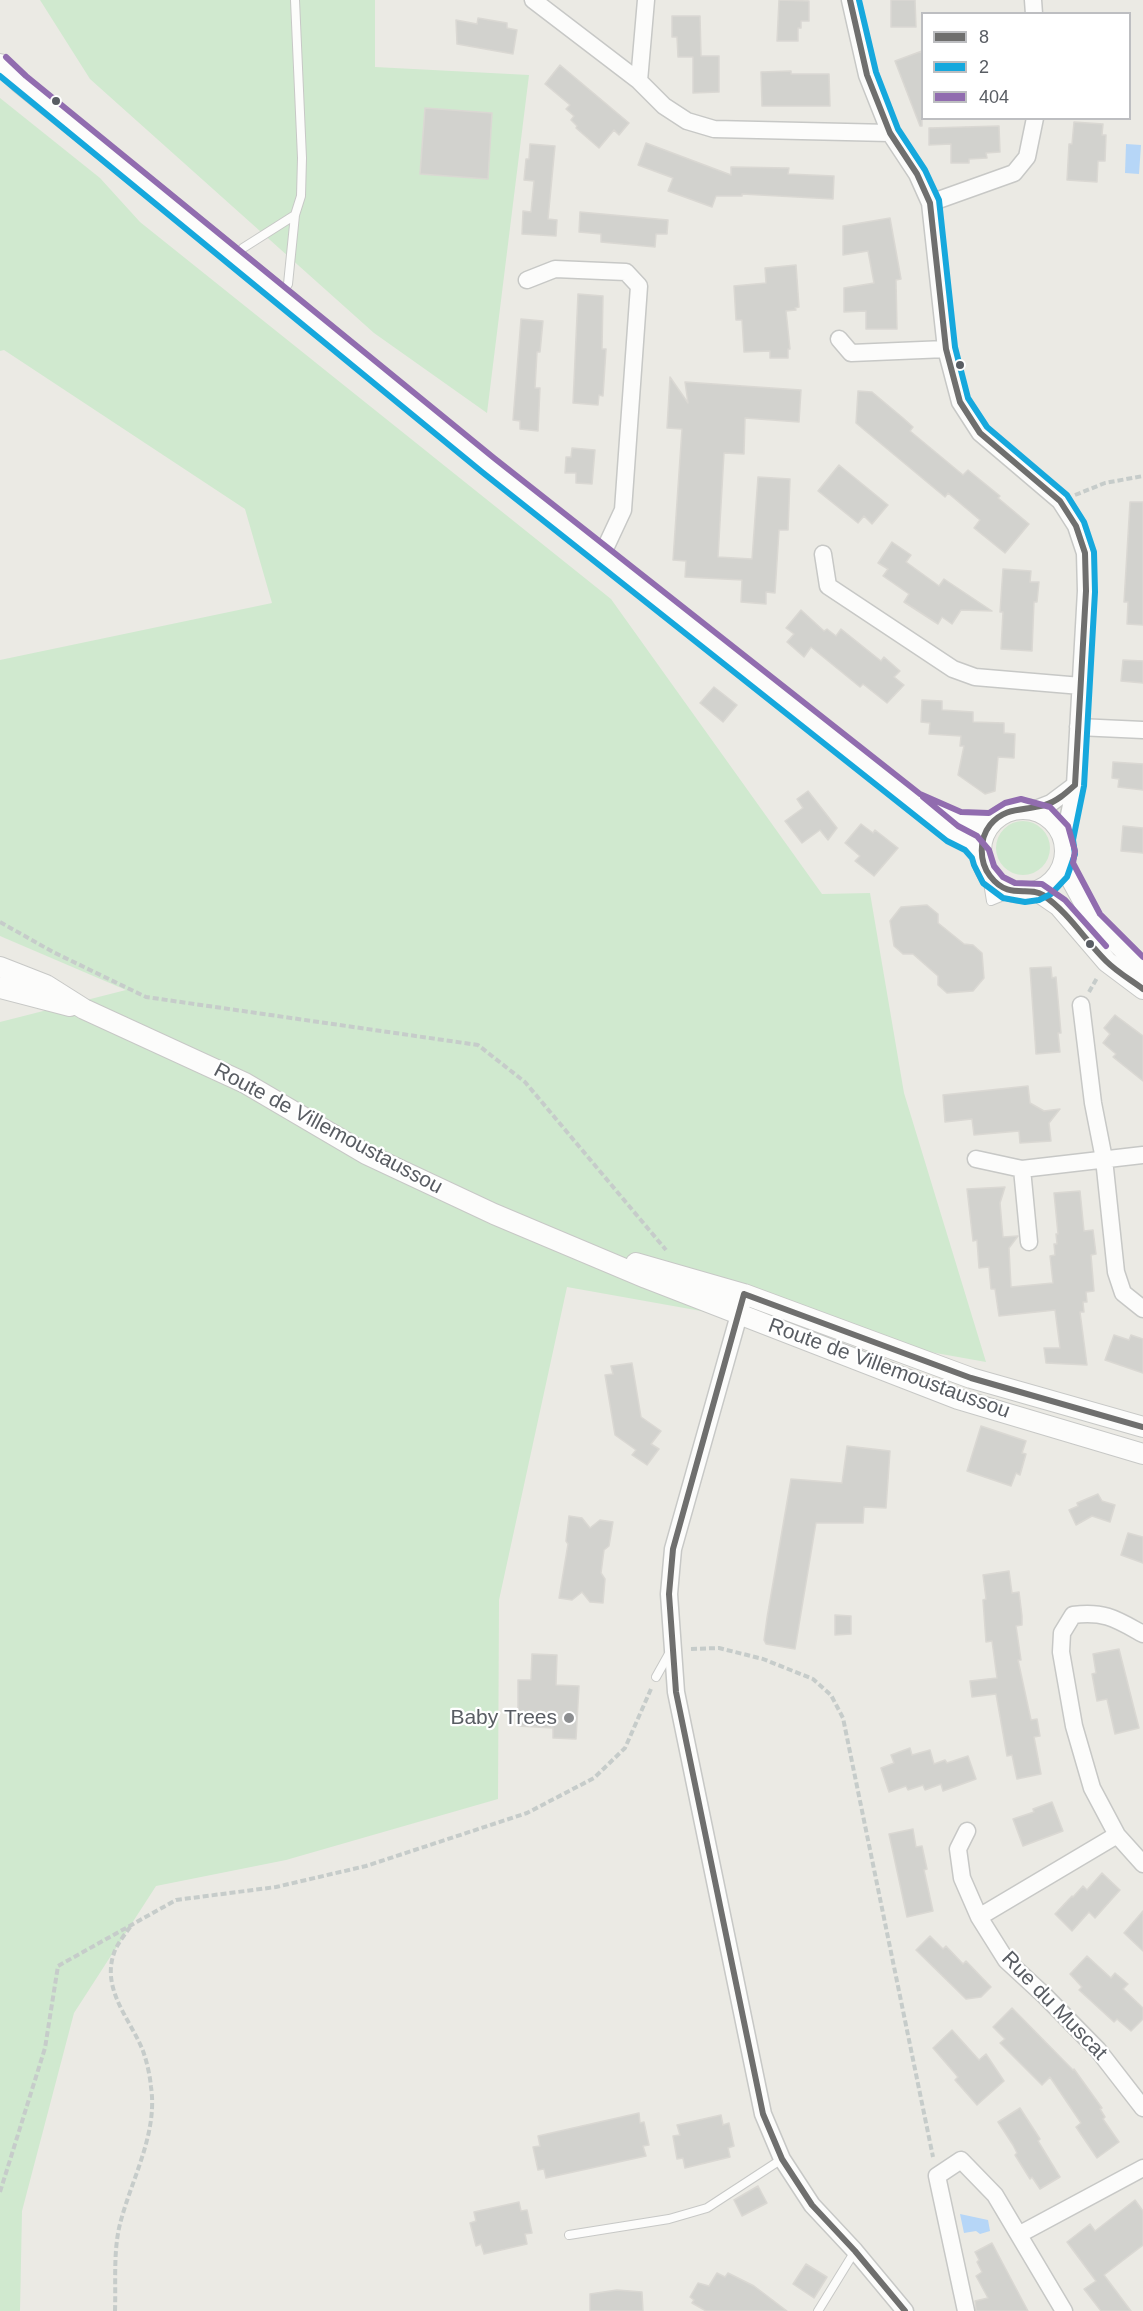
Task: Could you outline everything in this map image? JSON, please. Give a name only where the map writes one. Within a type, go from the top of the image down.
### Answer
[{"type":"street","points":[[533,0],[639,81],[672,111],[687,120],[714,129],[890,133]]},
{"type":"street","points":[[639,81],[646,0]]},
{"type":"street","points":[[0,64],[20,83],[488,465],[953,834],[970,843],[997,884],[1013,892],[1037,891],[1052,881],[1063,864],[1064,840],[1075,785],[1086,591],[1085,552],[1076,526],[1059,501],[980,433],[960,402],[946,349],[930,203],[917,174],[890,133],[867,75],[850,0]]},
{"type":"street","points":[[930,203],[1014,173],[1027,158],[1035,120]]},
{"type":"street","points":[[527,280],[555,269],[626,272],[639,286],[623,510],[602,555]]},
{"type":"street","points":[[839,339],[851,352],[946,349]]},
{"type":"street","points":[[823,554],[828,586],[953,669],[975,677],[1081,686]]},
{"type":"street","points":[[1078,728],[1143,730]]},
{"type":"street","points":[[1033,810],[1051,803],[1075,785]]},
{"type":"street","points":[[915,802],[959,821],[992,822]]},
{"type":"street","points":[[983,862],[984,834],[992,822],[1009,811],[1021,808],[1044,814],[1053,821],[1064,840]]},
{"type":"street","points":[[1063,864],[1093,919],[1134,960],[1143,974]]},
{"type":"street","points":[[1037,891],[1059,906],[1107,962],[1143,989]]},
{"type":"street","name":"Route de Villemoustaussou","points":[[0,968],[46,985],[84,1009],[244,1083],[366,1154],[494,1214],[645,1278],[958,1399],[1143,1454]]},
{"type":"street","name":"Route de Villemoustaussou","points":[[0,988],[84,1009]]},
{"type":"street","points":[[1081,1005],[1093,1103],[1104,1159],[1116,1272],[1123,1293],[1143,1309]]},
{"type":"street","points":[[976,1159],[1022,1169],[1143,1155]]},
{"type":"street","points":[[1022,1169],[1029,1242]]},
{"type":"street","name":"Route de Villemoustaussou","points":[[573,1247],[687,1276],[744,1294],[971,1378],[1143,1427]]},
{"type":"street","points":[[744,1294],[673,1548],[669,1594],[676,1692],[764,2114],[782,2159],[812,2205],[855,2251],[905,2311]]},
{"type":"street","points":[[1143,1634],[1117,1620],[1096,1613],[1073,1615],[1062,1633],[1061,1652],[1074,1726],[1092,1788],[1117,1835],[1143,1864]]},
{"type":"street","name":"Rue du Muscat","points":[[967,1831],[958,1849],[962,1878],[979,1917],[1006,1960],[1098,2050],[1143,2109]]},
{"type":"street","points":[[979,1917],[1117,1835]]},
{"type":"street","points":[[966,2311],[937,2175],[961,2160],[995,2195],[1064,2311]]},
{"type":"street","points":[[1020,2234],[1143,2168]]},
{"type":"lane","points":[[281,295],[288,284],[295,215],[301,196],[302,158],[295,0]]},
{"type":"lane","points":[[235,257],[243,248],[295,215]]},
{"type":"lane","points":[[656,1677],[672,1649]]},
{"type":"lane","points":[[569,2235],[669,2219],[707,2208],[782,2159]]},
{"type":"lane","points":[[818,2311],[855,2251]]},
{"type":"path","points":[[1059,501],[1105,483],[1143,476]]},
{"type":"path","points":[[0,922],[53,952],[146,997],[478,1045],[525,1082],[687,1276]]},
{"type":"path","points":[[1081,1005],[1107,962]]},
{"type":"path","points":[[672,1649],[719,1648],[763,1659],[813,1679],[831,1695],[843,1718],[937,2175]]},
{"type":"path","points":[[0,2193],[45,2048],[58,1966],[176,1900],[276,1887],[366,1866],[527,1813],[594,1778],[625,1748],[656,1677]]},
{"type":"path","points":[[115,2311],[116,2258],[120,2225],[150,2126],[152,2088],[143,2052],[115,1997],[111,1972],[114,1953],[131,1925]]},
{"type":"green space","points":[[40,0],[375,0],[375,67],[529,75],[487,413],[374,333],[90,79]]},
{"type":"green space","points":[[0,98],[100,178],[140,222],[611,599],[822,894],[870,893],[904,1093],[986,1362],[567,1287],[499,1600],[498,1799],[286,1860],[156,1886],[74,2013],[22,2211],[20,2311],[0,2311],[0,1022],[126,990],[0,936],[0,660],[272,603],[245,509],[4,350],[0,351]]},
{"type":"green space","points":[[1023,821],[1033,823],[1042,829],[1048,838],[1050,848],[1048,858],[1042,867],[1033,873],[1023,875],[1013,873],[1004,867],[998,858],[996,848],[998,838],[1004,829],[1013,823]]},
{"type":"water","points":[[1126,144],[1141,145],[1139,174],[1125,173]]},
{"type":"water","points":[[960,2214],[988,2220],[990,2231],[980,2234],[976,2231],[964,2233]]},
{"type":"building","points":[[779,0],[809,1],[809,21],[801,21],[801,28],[798,28],[798,41],[777,41]]},
{"type":"building","points":[[891,0],[915,0],[916,27],[891,27]]},
{"type":"building","points":[[672,16],[700,16],[701,56],[719,56],[719,92],[693,93],[693,57],[678,57],[677,37],[672,37]]},
{"type":"building","points":[[478,18],[507,23],[507,28],[517,30],[513,54],[457,44],[456,20],[477,24]]},
{"type":"building","points":[[921,51],[922,126],[920,126],[895,61]]},
{"type":"building","points":[[560,65],[629,123],[619,135],[614,130],[599,148],[576,128],[577,126],[571,120],[574,116],[566,109],[570,105],[545,84]]},
{"type":"building","points":[[791,71],[791,74],[829,74],[830,106],[762,106],[761,72]]},
{"type":"building","points":[[425,108],[492,113],[488,179],[420,174]]},
{"type":"building","points":[[1074,122],[1103,124],[1102,135],[1106,135],[1105,161],[1098,161],[1097,182],[1067,180],[1069,144],[1072,144]]},
{"type":"building","points":[[999,126],[1000,152],[986,153],[987,158],[969,159],[969,163],[951,163],[951,144],[929,145],[929,128]]},
{"type":"building","points":[[646,143],[731,175],[731,167],[789,168],[788,174],[834,176],[833,199],[742,194],[742,196],[716,196],[712,207],[668,191],[673,178],[638,165]]},
{"type":"building","points":[[530,144],[555,146],[548,219],[557,220],[556,236],[522,234],[523,211],[531,212],[534,181],[524,180]]},
{"type":"building","points":[[580,212],[668,220],[667,234],[656,234],[655,247],[601,242],[601,234],[579,232]]},
{"type":"building","points":[[890,218],[901,279],[896,280],[897,329],[866,329],[866,311],[844,312],[844,288],[874,283],[868,251],[843,255],[843,226]]},
{"type":"building","points":[[796,265],[799,307],[795,308],[796,310],[786,311],[790,349],[788,349],[788,358],[770,358],[770,351],[744,352],[742,320],[736,320],[734,286],[766,283],[765,268]]},
{"type":"building","points":[[578,294],[603,296],[602,349],[606,349],[603,396],[599,395],[598,405],[573,403]]},
{"type":"building","points":[[521,319],[543,321],[540,352],[537,352],[535,388],[540,388],[538,431],[520,429],[520,421],[513,420]]},
{"type":"building","points":[[670,377],[688,403],[685,382],[801,390],[799,422],[745,418],[744,454],[724,453],[718,557],[752,559],[758,477],[790,479],[788,530],[779,530],[775,593],[766,592],[766,604],[741,602],[742,580],[685,577],[686,561],[673,560],[682,429],[667,428]]},
{"type":"building","points":[[858,391],[872,392],[913,427],[910,431],[963,475],[968,470],[1029,524],[1005,553],[974,528],[980,520],[948,493],[945,497],[856,423]]},
{"type":"building","points":[[572,448],[595,450],[592,484],[576,483],[576,473],[565,473],[566,457],[571,457]]},
{"type":"building","points":[[839,465],[888,505],[872,524],[864,516],[858,523],[818,491]]},
{"type":"building","points":[[1130,502],[1143,502],[1143,625],[1127,624],[1128,602],[1124,602]]},
{"type":"building","points":[[892,542],[911,555],[906,562],[939,586],[944,579],[992,611],[961,610],[952,624],[942,617],[938,624],[904,602],[909,594],[883,576],[888,569],[878,563]]},
{"type":"building","points":[[1003,569],[1031,571],[1030,582],[1039,582],[1037,602],[1034,602],[1032,651],[1001,649],[1003,612],[1000,612]]},
{"type":"building","points":[[801,610],[824,631],[827,629],[836,636],[841,629],[881,661],[884,657],[900,671],[894,677],[904,685],[887,703],[863,684],[860,687],[811,647],[804,657],[787,642],[794,634],[786,628]]},
{"type":"building","points":[[1123,660],[1143,661],[1143,683],[1121,681]]},
{"type":"building","points":[[714,687],[737,705],[723,722],[700,703]]},
{"type":"building","points":[[922,700],[942,701],[942,710],[973,712],[973,722],[1004,723],[1004,733],[1015,734],[1014,758],[998,757],[995,791],[985,794],[958,775],[964,746],[960,746],[961,736],[929,734],[930,723],[921,722]]},
{"type":"building","points":[[1113,762],[1143,764],[1143,790],[1118,787],[1119,779],[1112,778]]},
{"type":"building","points":[[808,791],[837,828],[828,840],[820,830],[802,843],[785,821],[803,808],[797,799]]},
{"type":"building","points":[[861,824],[873,833],[875,830],[898,848],[874,876],[855,861],[860,856],[845,843]]},
{"type":"building","points":[[1123,826],[1143,828],[1143,853],[1121,851]]},
{"type":"building","points":[[927,905],[938,914],[938,923],[964,944],[973,945],[982,953],[984,978],[973,991],[947,993],[938,985],[938,976],[913,954],[903,954],[894,946],[890,921],[901,907]]},
{"type":"building","points":[[1051,967],[1052,978],[1056,977],[1061,1033],[1058,1033],[1060,1052],[1036,1054],[1030,968]]},
{"type":"building","points":[[1115,1015],[1143,1036],[1143,1081],[1113,1057],[1116,1054],[1103,1043],[1110,1034],[1104,1028]]},
{"type":"building","points":[[1028,1086],[1030,1103],[1044,1111],[1060,1109],[1049,1123],[1051,1141],[1020,1143],[1019,1131],[974,1135],[972,1119],[945,1122],[943,1095]]},
{"type":"building","points":[[1005,1187],[1000,1203],[1003,1237],[1018,1236],[1009,1248],[1011,1287],[1053,1283],[1050,1256],[1055,1255],[1054,1244],[1057,1244],[1056,1234],[1058,1234],[1054,1193],[1080,1191],[1084,1231],[1093,1230],[1096,1254],[1091,1255],[1094,1291],[1086,1292],[1087,1302],[1083,1302],[1084,1312],[1080,1312],[1087,1365],[1046,1363],[1044,1348],[1060,1348],[1055,1310],[999,1316],[995,1289],[991,1289],[989,1267],[979,1268],[977,1240],[973,1241],[967,1189]]},
{"type":"building","points":[[1114,1335],[1129,1340],[1131,1335],[1143,1339],[1143,1373],[1105,1360]]},
{"type":"building","points":[[632,1363],[641,1417],[661,1431],[651,1444],[659,1449],[647,1465],[632,1455],[636,1450],[615,1435],[605,1375],[613,1374],[611,1366]]},
{"type":"building","points":[[981,1426],[1026,1441],[1022,1453],[1026,1454],[1020,1475],[1016,1473],[1011,1486],[967,1471]]},
{"type":"building","points":[[847,1446],[890,1451],[886,1508],[864,1507],[863,1523],[816,1523],[795,1649],[766,1644],[764,1640],[767,1618],[791,1479],[842,1483]]},
{"type":"building","points":[[1098,1494],[1102,1501],[1115,1505],[1110,1522],[1092,1516],[1076,1525],[1069,1510],[1078,1506],[1077,1503]]},
{"type":"building","points":[[569,1516],[582,1518],[590,1528],[600,1520],[613,1522],[609,1546],[604,1550],[601,1573],[605,1579],[603,1603],[590,1602],[582,1592],[572,1600],[559,1598],[568,1544],[566,1541]]},
{"type":"building","points":[[1128,1533],[1143,1537],[1143,1563],[1121,1555]]},
{"type":"building","points":[[1009,1571],[1012,1593],[1019,1592],[1022,1616],[1022,1625],[1016,1626],[1021,1660],[1018,1660],[1031,1720],[1037,1719],[1040,1736],[1034,1737],[1041,1774],[1017,1779],[1012,1755],[1007,1756],[996,1694],[972,1697],[970,1681],[997,1678],[992,1641],[986,1642],[983,1600],[986,1599],[983,1575]]},
{"type":"building","points":[[835,1615],[851,1616],[851,1634],[835,1635]]},
{"type":"building","points":[[1119,1649],[1139,1728],[1115,1734],[1107,1699],[1097,1701],[1092,1674],[1096,1673],[1093,1654]]},
{"type":"building","points":[[532,1654],[557,1655],[556,1685],[579,1686],[576,1739],[553,1738],[553,1728],[518,1726],[518,1680],[531,1680]]},
{"type":"building","points":[[910,1748],[912,1755],[930,1750],[934,1764],[945,1760],[947,1763],[968,1756],[976,1779],[943,1791],[941,1784],[925,1790],[923,1785],[908,1790],[906,1786],[889,1792],[881,1768],[894,1763],[891,1755]]},
{"type":"building","points":[[1052,1802],[1063,1831],[1023,1846],[1013,1819],[1034,1812],[1033,1809]]},
{"type":"building","points":[[913,1829],[916,1847],[922,1846],[927,1869],[924,1870],[933,1911],[907,1917],[889,1834]]},
{"type":"building","points":[[1102,1873],[1120,1890],[1095,1918],[1089,1912],[1072,1931],[1055,1914],[1083,1886],[1087,1890]]},
{"type":"building","points":[[1143,1911],[1143,1951],[1124,1933]]},
{"type":"building","points":[[930,1936],[943,1949],[946,1946],[963,1964],[966,1961],[991,1987],[981,1997],[966,1999],[916,1950]]},
{"type":"building","points":[[1087,1956],[1111,1978],[1115,1973],[1128,1984],[1123,1989],[1143,2008],[1143,2019],[1131,2031],[1117,2019],[1114,2022],[1079,1990],[1082,1987],[1070,1974]]},
{"type":"building","points":[[1012,2008],[1074,2069],[1102,2108],[1100,2109],[1105,2117],[1103,2119],[1119,2142],[1097,2158],[1076,2127],[1081,2123],[1050,2077],[1042,2085],[1000,2043],[1005,2039],[993,2027]]},
{"type":"building","points":[[952,2030],[979,2060],[986,2054],[1004,2081],[977,2105],[955,2080],[958,2077],[933,2048]]},
{"type":"building","points":[[1020,2108],[1060,2177],[1040,2189],[1032,2177],[1030,2179],[1015,2155],[1017,2153],[1013,2145],[998,2122]]},
{"type":"building","points":[[639,2113],[640,2123],[644,2122],[649,2145],[643,2146],[646,2156],[546,2178],[544,2169],[538,2170],[533,2147],[540,2146],[538,2136]]},
{"type":"building","points":[[721,2115],[723,2125],[729,2123],[734,2146],[728,2148],[730,2157],[685,2168],[683,2158],[677,2159],[673,2136],[680,2135],[677,2125]]},
{"type":"building","points":[[758,2186],[767,2203],[742,2216],[734,2200]]},
{"type":"building","points":[[1135,2200],[1143,2211],[1143,2245],[1104,2275],[1131,2311],[1101,2311],[1084,2289],[1096,2281],[1067,2242],[1090,2224],[1095,2231]]},
{"type":"building","points":[[519,2202],[521,2211],[527,2210],[532,2233],[525,2234],[527,2244],[484,2254],[481,2244],[476,2246],[470,2223],[476,2221],[474,2212]]},
{"type":"building","points":[[992,2243],[1028,2311],[976,2311],[975,2301],[988,2298],[976,2276],[982,2272],[975,2252]]},
{"type":"building","points":[[806,2264],[827,2277],[814,2298],[793,2284]]},
{"type":"building","points":[[717,2273],[725,2277],[728,2273],[754,2286],[787,2311],[706,2311],[692,2303],[694,2300],[690,2297],[698,2283],[709,2286]]},
{"type":"building","points":[[617,2290],[642,2292],[643,2311],[590,2311],[590,2294]]},
{"type":"transit line","name":"8","points":[[850,0],[867,75],[890,133],[917,174],[930,203],[946,349],[960,402],[980,433],[1060,501],[1076,526],[1085,553],[1086,591],[1075,785],[1049,804],[1016,810],[996,819],[986,831],[982,844],[984,864],[990,876],[1004,888],[1037,892],[1052,902],[1106,961],[1143,989]]},
{"type":"transit line","name":"2","points":[[0,76],[482,472],[947,841],[965,850],[972,858],[983,883],[1003,898],[1025,902],[1039,900],[1051,894],[1067,877],[1075,854],[1073,840],[1084,786],[1095,592],[1094,552],[1084,522],[1067,495],[987,427],[968,398],[955,347],[939,200],[925,170],[898,129],[876,72],[859,0]]},
{"type":"transit line","name":"404","points":[[6,57],[26,76],[494,458],[920,794],[961,812],[989,813],[1005,803],[1021,799],[1050,807],[1068,826],[1075,851],[1073,863],[1100,914],[1143,957]]},
{"type":"transit line","name":"404","points":[[923,797],[958,826],[977,836],[989,850],[994,866],[1003,877],[1015,883],[1042,884],[1065,900],[1106,946]]},
{"type":"transit line","name":"8","points":[[905,2311],[855,2251],[812,2205],[782,2159],[763,2114],[676,1692],[669,1594],[673,1549],[744,1294],[971,1378],[1143,1427]]},
{"type":"place","name":"Baby Trees","points":[[569,1718]]}]
